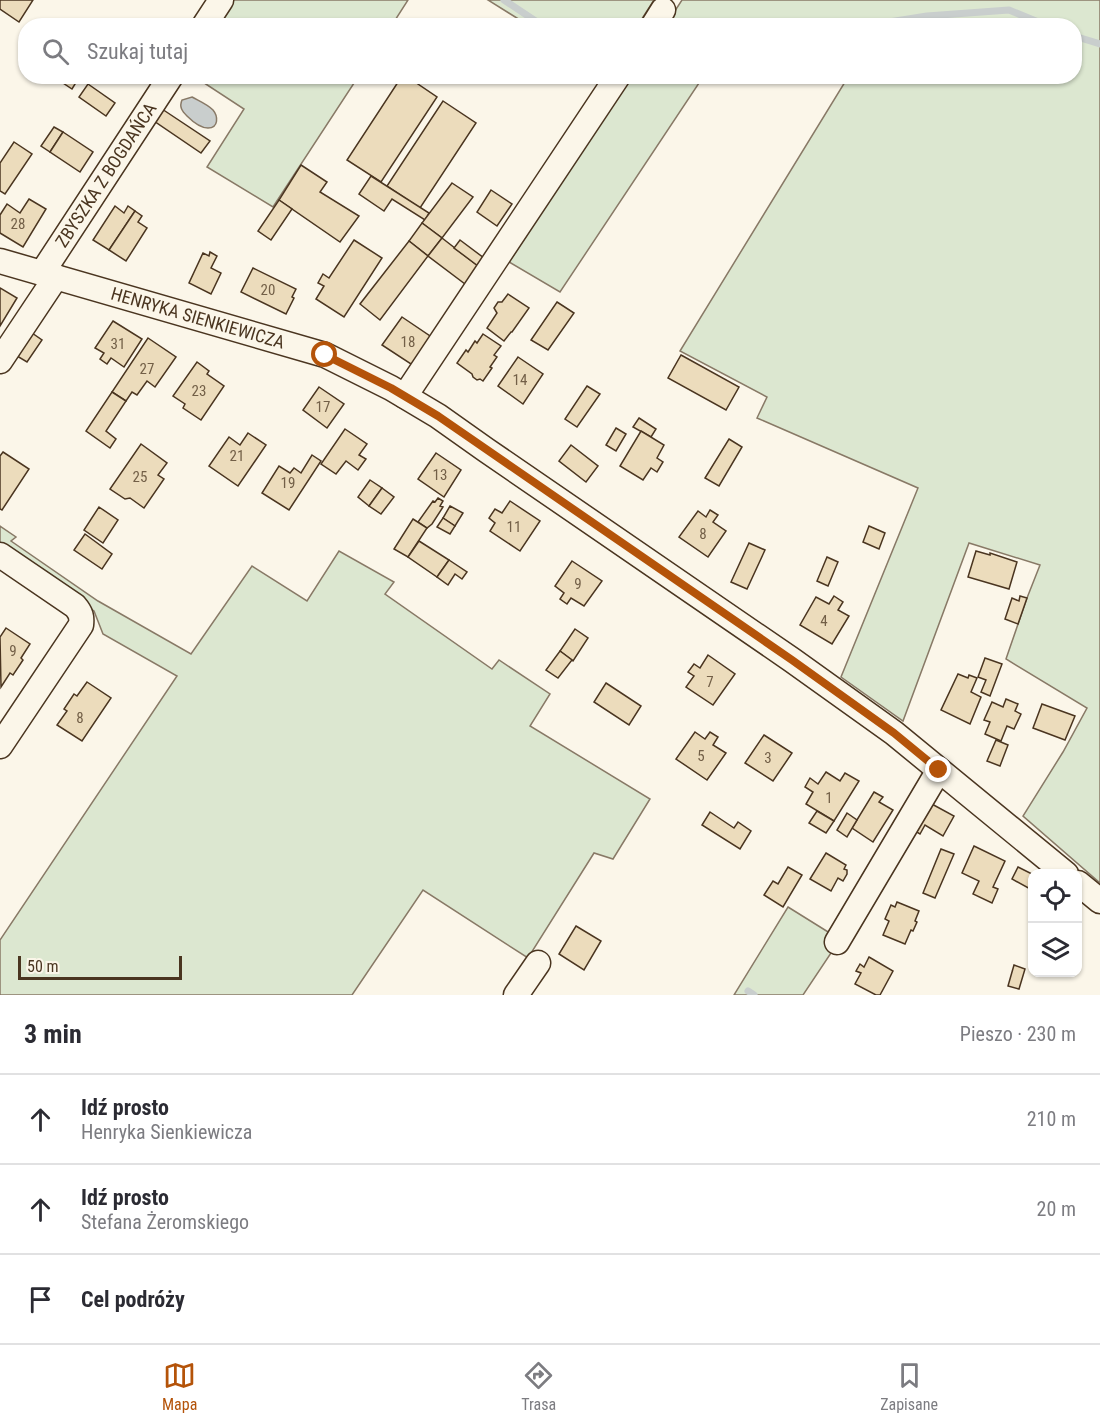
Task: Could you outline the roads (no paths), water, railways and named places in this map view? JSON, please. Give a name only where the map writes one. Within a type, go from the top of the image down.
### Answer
[{"type":"street","points":[[209,18],[221,0]]},
{"type":"street","name":"ZBYSZKA Z BOGDAŃCA","points":[[0,361],[49,275],[166,84]]},
{"type":"street","points":[[405,396],[613,84]]},
{"type":"street","name":"HENRYKA SIENKIEWICZA","points":[[0,261],[325,355],[405,396],[792,660],[894,733],[1061,869]]},
{"type":"street","points":[[0,555],[75,606],[82,617],[81,625],[0,746]]},
{"type":"street","points":[[837,942],[939,770]]},
{"type":"street","points":[[1082,887],[1100,901]]},
{"type":"street","points":[[516,995],[538,963]]},
{"type":"waterway","points":[[504,0],[531,18]]},
{"type":"waterway","points":[[914,18],[1009,10],[1028,18]]},
{"type":"waterway","points":[[1082,38],[1100,44]]},
{"type":"waterway","points":[[748,991],[754,995]]}]
